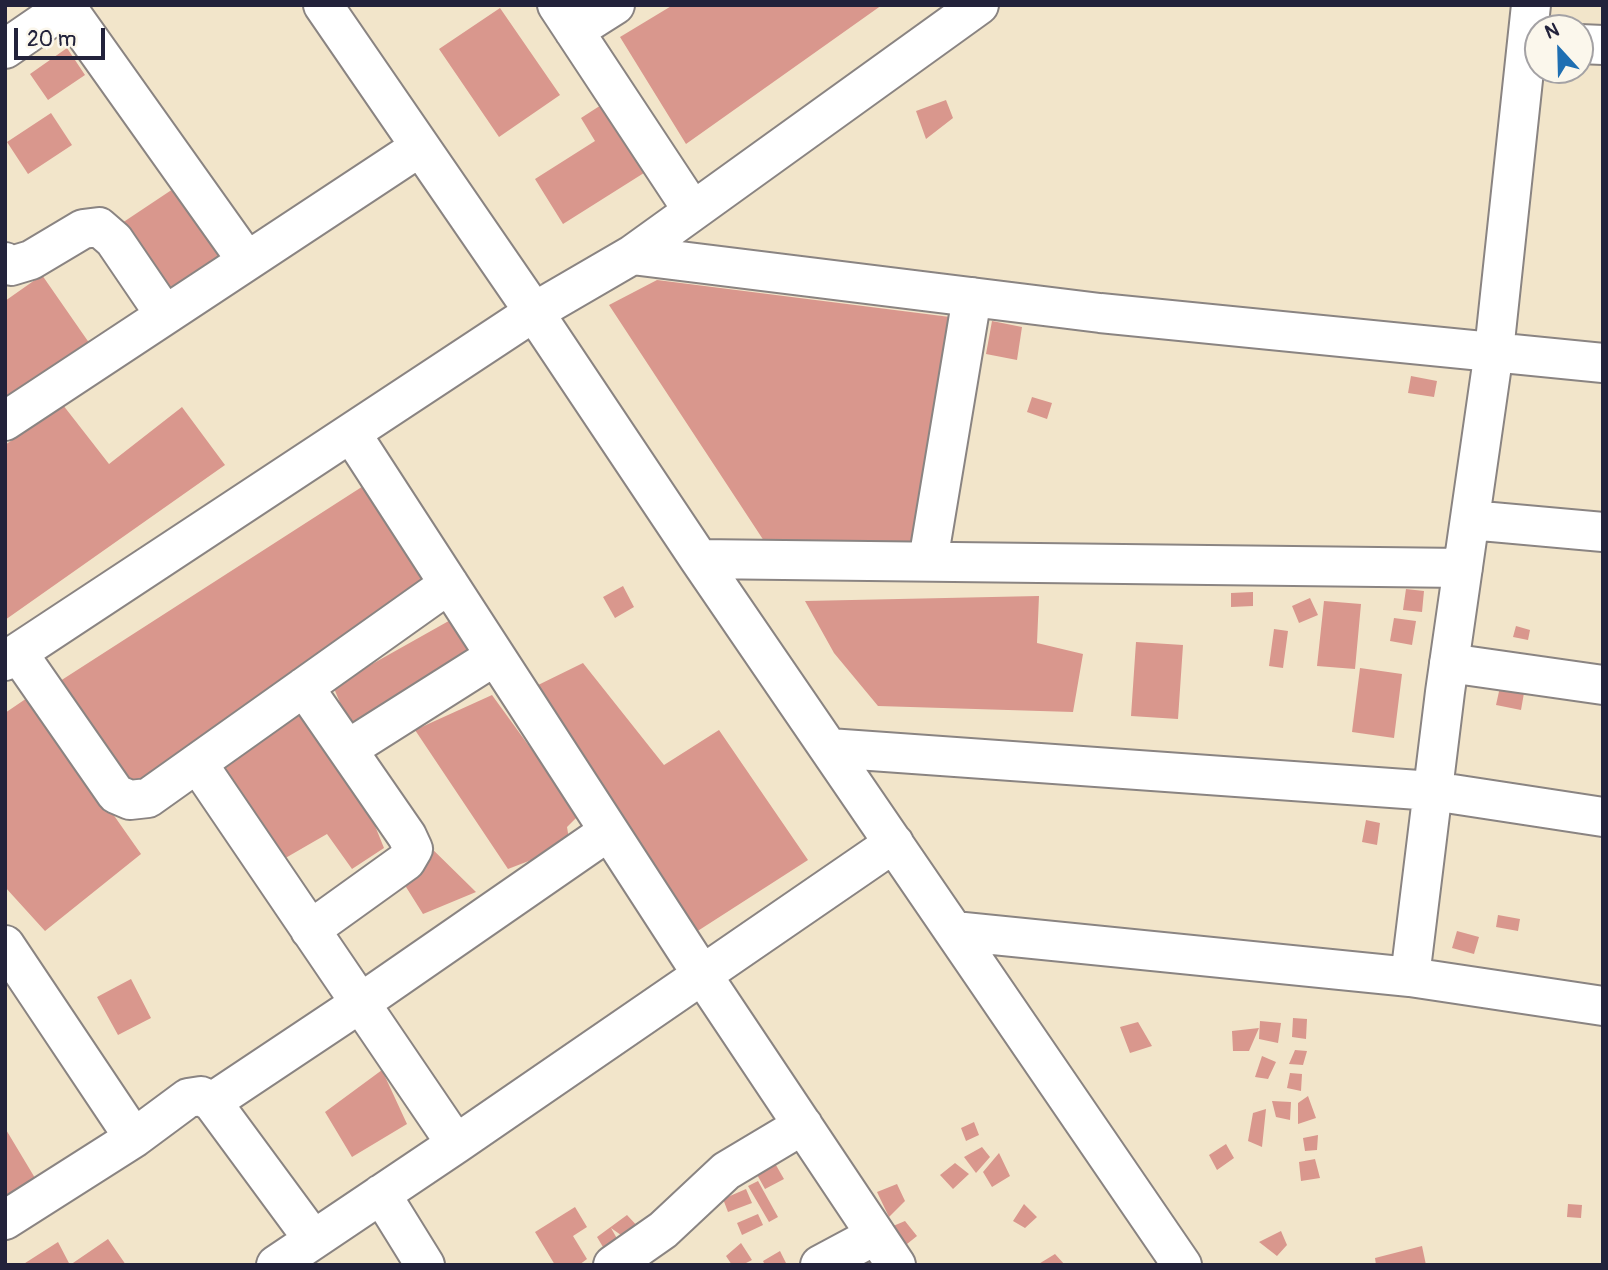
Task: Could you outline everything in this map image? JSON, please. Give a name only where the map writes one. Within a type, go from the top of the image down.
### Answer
[{"type":"street","points":[[323,5],[1182,1265]]},
{"type":"street","points":[[615,5],[566,18],[693,211]]},
{"type":"street","points":[[5,49],[65,6],[247,261]]},
{"type":"street","points":[[449,584],[148,798],[130,800],[116,794],[12,657],[534,312],[632,255],[957,12]]},
{"type":"street","points":[[1410,977],[1449,663],[1494,351],[1526,84]]},
{"type":"street","points":[[6,419],[420,147]]},
{"type":"street","points":[[5,262],[11,265],[31,260],[83,229],[99,227],[114,240],[165,316]]},
{"type":"street","points":[[632,255],[1100,313],[1603,363]]},
{"type":"street","points":[[928,561],[972,297]]},
{"type":"street","points":[[351,433],[703,976],[886,1250],[820,1265]]},
{"type":"street","points":[[1470,520],[1603,532]]},
{"type":"street","points":[[699,559],[1463,568]]},
{"type":"street","points":[[348,749],[495,656]]},
{"type":"street","points":[[1449,663],[1603,685]]},
{"type":"street","points":[[304,687],[407,836],[413,849],[406,861],[310,930]]},
{"type":"street","points":[[829,748],[1433,792],[1603,817]]},
{"type":"street","points":[[198,764],[456,1144]]},
{"type":"street","points":[[212,1102],[609,831]]},
{"type":"street","points":[[276,1265],[703,976],[894,843]]},
{"type":"street","points":[[954,931],[1410,977],[1603,1006]]},
{"type":"street","points":[[9,959],[134,1138]]},
{"type":"street","points":[[5,1220],[134,1138],[188,1098],[201,1096],[212,1102],[313,1239]]},
{"type":"street","points":[[613,1265],[663,1230],[726,1171],[803,1125]]},
{"type":"street","points":[[381,1194],[425,1265]]},
{"type":"building","points":[[673,5],[882,5],[686,144],[620,37]]},
{"type":"building","points":[[500,8],[560,95],[499,137],[439,49]]},
{"type":"building","points":[[67,48],[85,75],[48,100],[30,74]]},
{"type":"building","points":[[612,98],[655,166],[563,224],[535,179],[595,141],[581,118]]},
{"type":"building","points":[[946,100],[953,118],[926,139],[916,111]]},
{"type":"building","points":[[51,113],[72,145],[28,174],[7,142]]},
{"type":"building","points":[[176,187],[232,261],[171,297],[122,223]]},
{"type":"building","points":[[42,275],[92,347],[9,403],[5,397],[5,301]]},
{"type":"building","points":[[657,280],[950,317],[911,546],[766,544],[609,305]]},
{"type":"building","points":[[992,321],[1022,327],[1017,360],[986,354]]},
{"type":"building","points":[[1411,376],[1437,381],[1434,397],[1408,393]]},
{"type":"building","points":[[1032,397],[1052,403],[1047,419],[1027,412]]},
{"type":"building","points":[[63,405],[109,464],[182,407],[225,465],[5,620],[5,445]]},
{"type":"building","points":[[371,481],[429,584],[133,787],[57,683]]},
{"type":"building","points":[[623,586],[634,607],[615,618],[603,597]]},
{"type":"building","points":[[1406,589],[1424,591],[1422,612],[1403,610]]},
{"type":"building","points":[[1253,592],[1253,606],[1231,607],[1231,593]]},
{"type":"building","points":[[1039,596],[1037,643],[1083,654],[1073,712],[878,706],[834,653],[805,601]]},
{"type":"building","points":[[1310,598],[1318,615],[1299,623],[1292,606]]},
{"type":"building","points":[[1324,601],[1361,604],[1355,669],[1317,666]]},
{"type":"building","points":[[454,618],[477,660],[354,736],[333,686]]},
{"type":"building","points":[[1394,618],[1416,621],[1412,645],[1390,641]]},
{"type":"building","points":[[1516,626],[1530,630],[1528,640],[1513,637]]},
{"type":"building","points":[[1274,629],[1288,631],[1283,668],[1269,666]]},
{"type":"building","points":[[1136,642],[1183,645],[1178,719],[1131,716]]},
{"type":"building","points":[[583,663],[664,765],[719,730],[808,860],[693,934],[532,688]]},
{"type":"building","points":[[1360,668],[1402,674],[1394,738],[1352,732]]},
{"type":"building","points":[[1500,687],[1524,693],[1521,710],[1496,705]]},
{"type":"building","points":[[492,695],[579,815],[567,827],[570,845],[508,869],[415,730]]},
{"type":"building","points":[[30,696],[141,854],[45,931],[5,887],[5,713]]},
{"type":"building","points":[[298,708],[369,811],[384,848],[352,869],[327,834],[282,860],[217,766]]},
{"type":"building","points":[[1366,820],[1380,823],[1377,845],[1362,842]]},
{"type":"building","points":[[421,838],[476,892],[423,914],[401,879]]},
{"type":"building","points":[[1498,915],[1520,919],[1518,931],[1496,927]]},
{"type":"building","points":[[1457,931],[1479,937],[1474,954],[1452,948]]},
{"type":"building","points":[[131,979],[151,1018],[118,1035],[97,997]]},
{"type":"building","points":[[1293,1018],[1307,1019],[1306,1039],[1292,1037]]},
{"type":"building","points":[[1260,1021],[1281,1023],[1278,1043],[1259,1039]]},
{"type":"building","points":[[1138,1022],[1152,1046],[1130,1053],[1120,1027]]},
{"type":"building","points":[[1259,1028],[1249,1051],[1233,1051],[1232,1031]]},
{"type":"building","points":[[1295,1050],[1307,1051],[1303,1065],[1289,1064]]},
{"type":"building","points":[[1262,1056],[1276,1062],[1268,1079],[1255,1077]]},
{"type":"building","points":[[382,1070],[407,1124],[352,1157],[325,1112]]},
{"type":"building","points":[[1290,1073],[1302,1074],[1301,1091],[1287,1088]]},
{"type":"building","points":[[1308,1096],[1316,1118],[1298,1124],[1298,1103]]},
{"type":"building","points":[[1272,1101],[1291,1102],[1290,1120],[1276,1117]]},
{"type":"building","points":[[1266,1109],[1262,1147],[1248,1141],[1253,1113]]},
{"type":"building","points":[[974,1122],[979,1135],[966,1141],[961,1128]]},
{"type":"building","points":[[5,1128],[38,1183],[5,1201]]},
{"type":"building","points":[[1318,1135],[1317,1150],[1305,1151],[1303,1138]]},
{"type":"building","points":[[1226,1144],[1234,1158],[1217,1170],[1209,1155]]},
{"type":"building","points":[[982,1147],[990,1157],[976,1173],[964,1157]]},
{"type":"building","points":[[999,1153],[1010,1176],[992,1187],[983,1172]]},
{"type":"building","points":[[1315,1159],[1320,1178],[1301,1181],[1299,1162]]},
{"type":"building","points":[[773,1160],[784,1179],[765,1189],[755,1171]]},
{"type":"building","points":[[955,1163],[969,1174],[953,1189],[940,1175]]},
{"type":"building","points":[[758,1181],[778,1217],[769,1222],[748,1186]]},
{"type":"building","points":[[897,1184],[905,1201],[889,1217],[877,1192]]},
{"type":"building","points":[[746,1189],[752,1203],[728,1212],[723,1199]]},
{"type":"building","points":[[1024,1204],[1037,1217],[1025,1228],[1013,1221]]},
{"type":"building","points":[[1568,1204],[1582,1205],[1581,1218],[1567,1217]]},
{"type":"building","points":[[575,1207],[587,1227],[573,1236],[587,1259],[579,1265],[555,1265],[535,1232]]},
{"type":"building","points":[[758,1214],[763,1225],[742,1235],[737,1223]]},
{"type":"building","points":[[627,1215],[641,1230],[628,1240],[611,1228],[623,1249],[609,1257],[597,1237]]},
{"type":"building","points":[[905,1221],[917,1236],[902,1248],[886,1229]]},
{"type":"building","points":[[1281,1231],[1287,1245],[1277,1256],[1259,1242]]},
{"type":"building","points":[[108,1239],[126,1265],[70,1265]]},
{"type":"building","points":[[58,1242],[70,1265],[22,1265]]},
{"type":"building","points":[[741,1243],[752,1260],[742,1265],[732,1265],[726,1256]]},
{"type":"building","points":[[1422,1246],[1426,1265],[1376,1265],[1375,1258]]},
{"type":"building","points":[[780,1251],[787,1265],[765,1265],[763,1261]]},
{"type":"building","points":[[1055,1254],[1065,1265],[1037,1265]]}]
